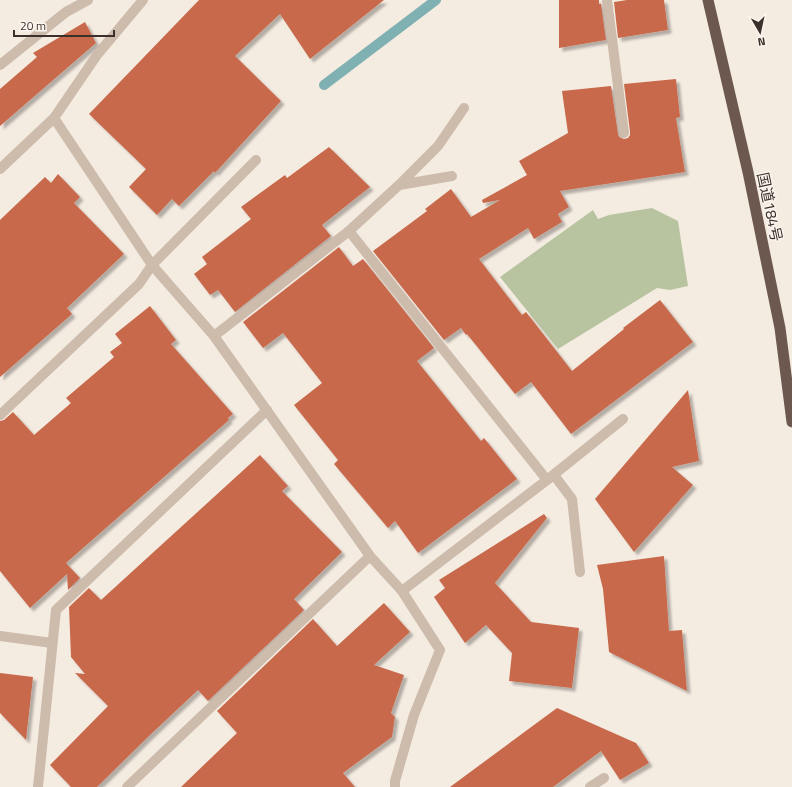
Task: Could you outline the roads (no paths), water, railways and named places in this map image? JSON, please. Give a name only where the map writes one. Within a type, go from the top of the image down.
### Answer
[{"type":"highway","name":"国道184号","points":[[708,0],[748,172],[780,328],[792,415]]},
{"type":"street","points":[[0,65],[66,12],[88,0]]},
{"type":"street","points":[[0,169],[54,118],[97,55],[143,0]]},
{"type":"street","points":[[607,0],[624,134]]},
{"type":"street","points":[[214,336],[350,231],[438,146],[464,108]]},
{"type":"street","points":[[54,118],[152,265],[214,336],[370,556],[402,591],[440,650],[414,715],[392,785]]},
{"type":"street","points":[[0,415],[139,284],[152,265],[256,160]]},
{"type":"street","points":[[399,185],[452,176]]},
{"type":"street","points":[[350,231],[550,478],[572,499],[580,572]]},
{"type":"street","points":[[38,787],[56,610],[266,410]]},
{"type":"street","points":[[402,591],[550,478],[623,419]]},
{"type":"street","points":[[127,787],[370,556]]},
{"type":"street","points":[[0,636],[52,643]]},
{"type":"street","points":[[590,787],[604,778]]},
{"type":"waterway","points":[[324,85],[436,0]]}]
